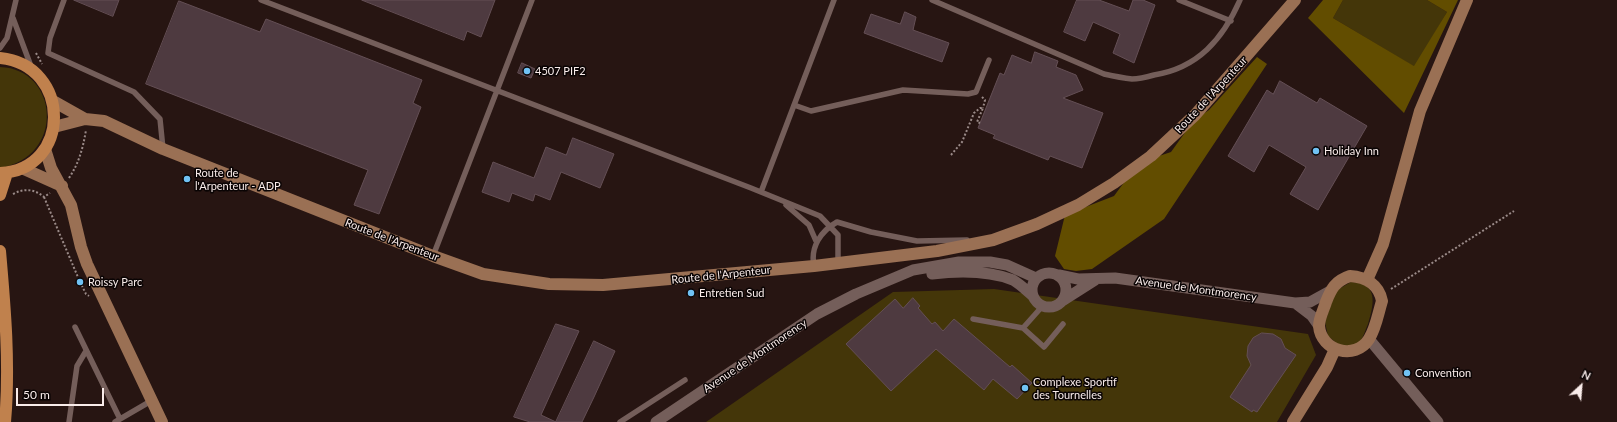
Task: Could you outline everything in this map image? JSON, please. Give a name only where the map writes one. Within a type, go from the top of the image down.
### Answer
[{"type":"main road","name":"Route de l'Arpenteur","points":[[54,127],[85,119],[104,121],[163,149],[433,256],[483,274],[549,284],[610,284],[814,266],[937,251],[993,240],[1037,224],[1078,205],[1114,183],[1151,156],[1195,115],[1295,0]]},
{"type":"main road","points":[[1367,280],[1383,244],[1420,111],[1467,0]]},
{"type":"main road","points":[[0,58],[12,60],[26,66],[33,72],[47,87],[53,101],[55,116],[54,127],[45,149],[24,169],[4,173],[0,195]]},
{"type":"main road","name":"Route de l'Arpenteur","points":[[53,101],[85,119]]},
{"type":"main road","points":[[45,149],[51,168],[71,205],[81,247],[87,264],[162,422]]},
{"type":"main road","points":[[24,169],[62,186]]},
{"type":"main road","points":[[0,251],[6,312],[8,362],[5,422]]},
{"type":"main road","points":[[1350,276],[1367,280],[1376,287],[1381,295],[1382,302],[1369,339],[1358,349],[1347,352],[1336,349],[1324,338],[1319,326],[1330,291],[1335,283],[1350,276]]},
{"type":"main road","points":[[1293,422],[1327,367],[1336,349]]},
{"type":"street","name":"Avenue de Montmorency","points":[[656,422],[817,314],[856,294],[913,270],[959,262],[990,262],[1002,264],[1036,278]]},
{"type":"street","name":"Avenue de Montmorency","points":[[856,294],[917,275],[957,271],[992,274],[1014,281],[1033,296]]},
{"type":"street","points":[[1062,301],[1066,294],[1066,286],[1058,275],[1046,273],[1036,278],[1032,288],[1033,296],[1041,304],[1051,306],[1062,301],[1098,278]]},
{"type":"street","name":"Avenue de Montmorency","points":[[1058,275],[1078,279],[1115,278],[1295,303],[1310,302],[1330,291]]},
{"type":"street","name":"Avenue de Montmorency","points":[[1295,303],[1312,316],[1319,326]]},
{"type":"street","points":[[1369,339],[1438,422]]},
{"type":"lane","points":[[0,48],[7,38],[13,18],[16,0]]},
{"type":"lane","points":[[64,0],[50,38],[48,53],[134,92],[160,119],[163,149]]},
{"type":"lane","points":[[262,0],[820,216],[838,235],[838,263]]},
{"type":"lane","points":[[433,256],[532,0]]},
{"type":"lane","points":[[761,192],[834,0]]},
{"type":"lane","points":[[932,0],[1104,74],[1133,79],[1163,74],[1190,64],[1208,50],[1231,21],[1240,0]]},
{"type":"lane","points":[[1179,0],[1231,21]]},
{"type":"lane","points":[[13,18],[33,72]]},
{"type":"lane","points":[[794,105],[811,111],[903,90],[968,94],[976,92],[989,60]]},
{"type":"lane","points":[[783,202],[809,225],[816,242]]},
{"type":"lane","points":[[814,266],[813,258],[816,242],[830,226],[836,222],[870,232],[917,241],[993,240]]},
{"type":"lane","points":[[1024,328],[1039,310],[1041,304]]},
{"type":"lane","points":[[973,319],[1024,328],[1044,346],[1063,324]]},
{"type":"lane","points":[[75,327],[118,421],[151,401]]},
{"type":"lane","points":[[69,422],[77,366],[86,351]]},
{"type":"lane","points":[[620,422],[685,380]]},
{"type":"path","points":[[951,155],[962,142],[974,112],[980,108],[983,108],[977,122],[980,123]]},
{"type":"path","points":[[1381,295],[1514,211]]},
{"type":"shaded area","points":[[1323,0],[1343,0],[1333,18],[1414,66],[1447,12],[1427,0],[1458,0],[1404,113],[1308,18]]},
{"type":"shaded area","points":[[1343,0],[1427,0],[1447,12],[1415,67],[1333,18]]},
{"type":"shaded area","points":[[1257,57],[1267,64],[1164,219],[1092,269],[1076,271],[1064,269],[1055,256],[1065,215],[1114,196],[1128,177],[1150,159],[1171,152],[1194,120],[1209,110]]},
{"type":"shaded area","points":[[0,67],[20,71],[34,82],[43,97],[47,114],[45,132],[36,148],[21,161],[0,168]]},
{"type":"shaded area","points":[[1351,282],[1360,283],[1370,290],[1373,302],[1372,309],[1364,335],[1360,341],[1356,345],[1340,346],[1328,336],[1325,322],[1335,293],[1337,290]]},
{"type":"shaded area","name":"Complexe Sportif des Tournelles","points":[[994,289],[1308,334],[1316,355],[1277,422],[706,422],[893,292]]},
{"type":"building","points":[[74,0],[119,0],[113,16]]},
{"type":"building","points":[[362,0],[495,0],[481,37],[467,31],[464,40]]},
{"type":"building","points":[[1077,0],[1099,0],[1129,11],[1133,0],[1143,0],[1155,5],[1134,63],[1113,53],[1120,34],[1093,22],[1085,41],[1064,32]]},
{"type":"building","points":[[179,1],[260,32],[266,19],[422,80],[413,103],[421,107],[379,214],[354,205],[368,170],[146,84]]},
{"type":"building","points":[[905,12],[916,17],[913,30],[949,43],[942,62],[864,33],[871,14],[900,24]]},
{"type":"building","points":[[1035,52],[1058,61],[1056,67],[1076,75],[1083,90],[1063,98],[1103,113],[1082,168],[1050,156],[1048,160],[993,138],[995,135],[978,128],[1000,73],[1004,75],[1012,55],[1031,63]]},
{"type":"building","name":"4507 PIF2","points":[[522,63],[535,69],[531,78],[518,73]]},
{"type":"building","name":"Holiday Inn","points":[[1280,81],[1317,103],[1320,98],[1367,126],[1318,210],[1290,194],[1306,167],[1269,145],[1254,172],[1228,156],[1267,90],[1273,94]]},
{"type":"building","points":[[573,138],[614,154],[600,188],[561,172],[550,200],[535,194],[533,201],[512,193],[509,202],[482,192],[493,162],[534,178],[546,147],[566,155]]},
{"type":"building","points":[[913,298],[920,306],[918,308],[932,324],[935,322],[943,331],[954,319],[1010,367],[1012,365],[1032,383],[1017,399],[993,379],[984,390],[936,349],[891,391],[846,344],[895,299],[903,308]]},
{"type":"building","points":[[556,324],[579,331],[541,415],[556,422],[530,422],[514,417]]},
{"type":"building","points":[[1262,333],[1273,334],[1281,339],[1285,348],[1296,355],[1257,412],[1253,410],[1252,412],[1230,397],[1251,365],[1247,356],[1248,346],[1253,338]]},
{"type":"building","points":[[594,341],[615,351],[594,397],[582,422],[556,422]]},
{"type":"place","name":"4507 PIF2","points":[[527,71]]},
{"type":"place","name":"Holiday Inn","points":[[1316,151]]},
{"type":"place","name":"Route de l'Arpenteur - ADP","points":[[187,179]]},
{"type":"place","name":"Roissy Parc","points":[[80,282]]},
{"type":"place","name":"Entretien Sud","points":[[691,293]]},
{"type":"place","name":"Convention","points":[[1407,373]]},
{"type":"place","name":"Complexe Sportif des Tournelles","points":[[1025,388]]}]
